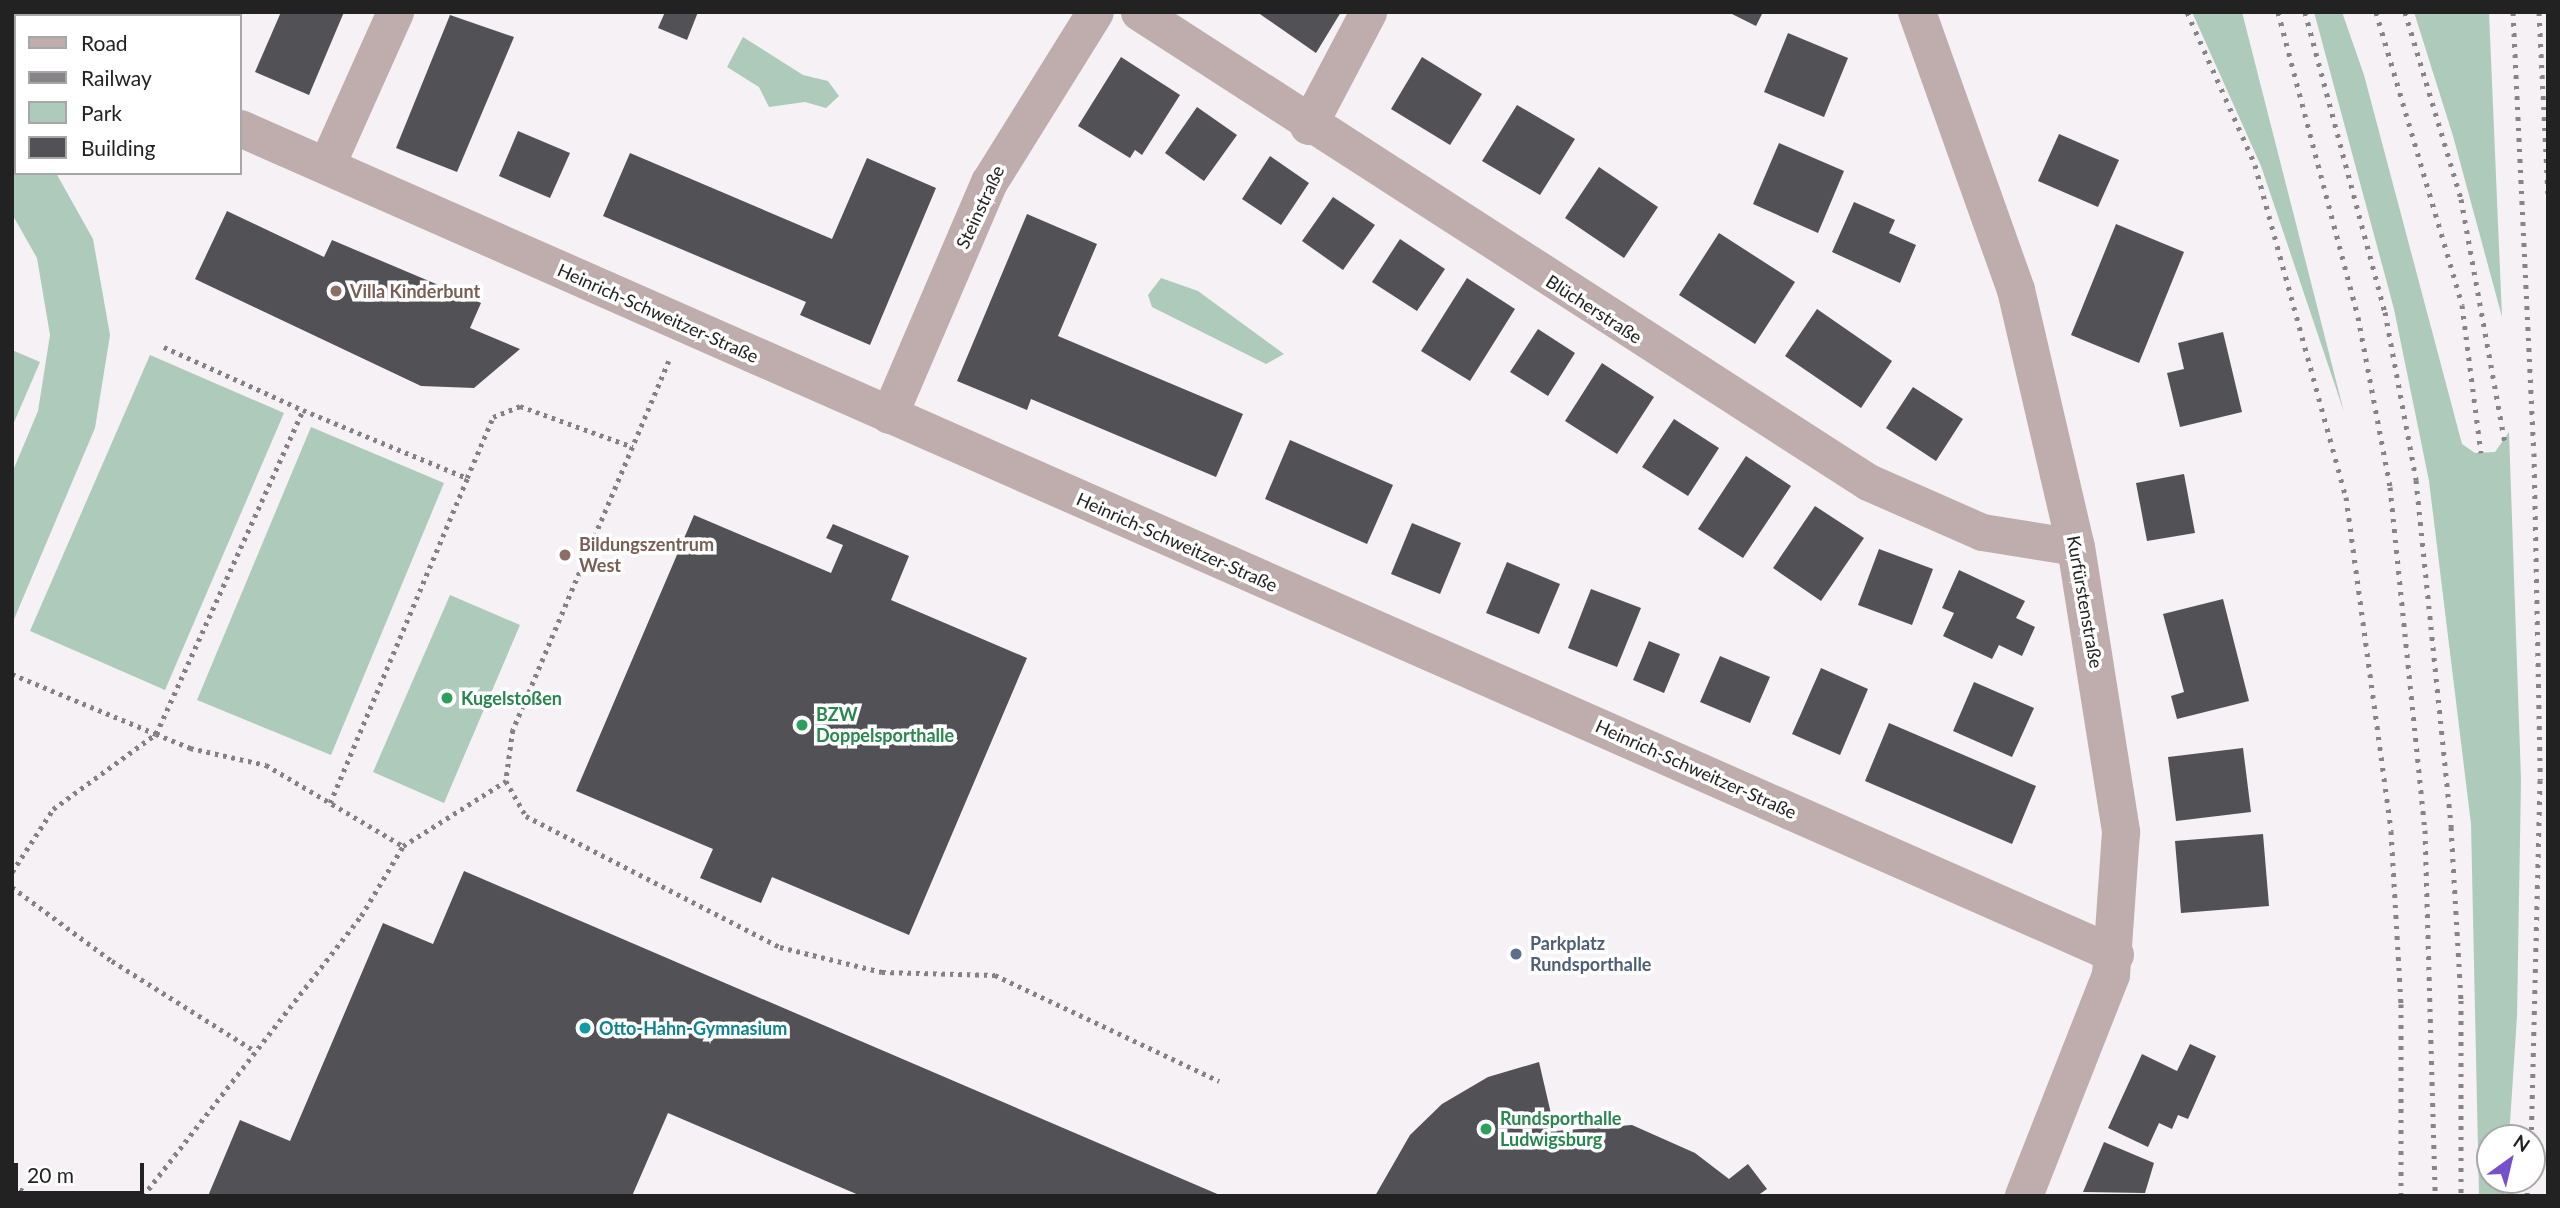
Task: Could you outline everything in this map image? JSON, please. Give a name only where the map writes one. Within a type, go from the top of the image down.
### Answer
[{"type":"street","points":[[327,164],[395,12]]},
{"type":"street","name":"Steinstraße","points":[[889,415],[989,182],[1095,12]]},
{"type":"street","name":"Blücherstraße","points":[[1139,12],[1308,126],[1868,482],[1982,532],[2076,547]]},
{"type":"street","points":[[1308,126],[1368,12]]},
{"type":"street","name":"Kurfürstenstraße","points":[[1917,12],[2016,290],[2076,547],[2121,832],[2115,954],[2024,1196]]},
{"type":"street","name":"Heinrich-Schweitzer-Straße","points":[[242,129],[2115,954]]},
{"type":"path","points":[[164,347],[303,410],[467,478]]},
{"type":"path","points":[[666,369],[513,730],[506,781],[526,816],[780,947],[882,972],[995,975],[1219,1081]]},
{"type":"path","points":[[330,803],[493,417],[520,406],[633,447]]},
{"type":"path","points":[[12,872],[52,809],[156,734],[303,410]]},
{"type":"path","points":[[12,674],[190,748],[267,765],[403,846]]},
{"type":"path","points":[[143,1196],[252,1050],[361,916],[403,846],[506,781]]},
{"type":"path","points":[[12,887],[112,961],[252,1050]]},
{"type":"path","points":[[12,1186],[35,1196]]},
{"type":"green space","points":[[2192,12],[2242,12],[2344,412],[2261,166]]},
{"type":"green space","points":[[2314,12],[2342,12],[2364,75],[2462,444],[2475,453],[2495,452],[2509,432],[2521,780],[2517,1016],[2510,1124],[2477,1124],[2471,824],[2429,481],[2394,309]]},
{"type":"green space","points":[[2414,12],[2489,12],[2502,317],[2453,136]]},
{"type":"green space","points":[[743,37],[803,75],[828,81],[839,96],[826,108],[805,102],[769,107],[759,87],[727,67]]},
{"type":"green space","points":[[12,124],[14,175],[57,175],[93,239],[110,335],[95,428],[12,624],[12,473],[38,411],[50,335],[37,258],[12,214]]},
{"type":"green space","points":[[1161,278],[1198,291],[1284,354],[1266,364],[1152,307],[1148,295]]},
{"type":"green space","points":[[12,350],[40,362],[12,427]]},
{"type":"green space","points":[[150,355],[284,413],[165,690],[30,631]]},
{"type":"green space","points":[[311,427],[444,483],[331,755],[197,700]]},
{"type":"green space","name":"Kugelstoßen","points":[[450,595],[520,625],[444,803],[373,772]]},
{"type":"green space","points":[[2479,1194],[2504,1194],[2504,1196]]},
{"type":"building","points":[[281,12],[344,12],[309,95],[255,72]]},
{"type":"building","points":[[665,12],[698,12],[687,40],[658,28]]},
{"type":"building","points":[[1257,12],[1341,12],[1316,53]]},
{"type":"building","points":[[1728,12],[1763,12],[1756,26]]},
{"type":"building","points":[[450,15],[514,37],[457,172],[396,148]]},
{"type":"building","points":[[1788,33],[1848,58],[1824,117],[1764,92]]},
{"type":"building","points":[[1121,57],[1180,95],[1142,155],[1135,150],[1130,158],[1078,126]]},
{"type":"building","points":[[1422,57],[1482,94],[1450,145],[1391,109]]},
{"type":"building","points":[[1517,105],[1575,139],[1540,195],[1482,161]]},
{"type":"building","points":[[1197,107],[1237,135],[1204,181],[1165,153]]},
{"type":"building","points":[[518,131],[570,153],[550,198],[499,176]]},
{"type":"building","points":[[2059,134],[2119,160],[2098,207],[2038,181]]},
{"type":"building","points":[[1779,143],[1844,171],[1818,233],[1753,204]]},
{"type":"building","points":[[630,153],[832,239],[867,158],[936,188],[870,345],[800,315],[806,302],[603,216]]},
{"type":"building","points":[[1270,156],[1309,183],[1281,225],[1242,199]]},
{"type":"building","points":[[1599,167],[1658,207],[1624,258],[1565,218]]},
{"type":"building","points":[[1333,197],[1375,225],[1343,270],[1302,241]]},
{"type":"building","points":[[1854,202],[1895,220],[1889,233],[1916,245],[1900,283],[1832,252]]},
{"type":"building","name":"Villa Kinderbunt","points":[[227,211],[324,257],[332,240],[481,303],[470,328],[520,349],[474,388],[421,386],[195,279]]},
{"type":"building","points":[[1027,214],[1097,244],[1058,336],[1243,414],[1216,477],[1031,399],[1027,410],[957,381]]},
{"type":"building","points":[[2116,224],[2184,252],[2139,363],[2071,335]]},
{"type":"building","points":[[1719,233],[1795,282],[1755,344],[1679,295]]},
{"type":"building","points":[[1400,239],[1445,269],[1417,311],[1372,282]]},
{"type":"building","points":[[1467,278],[1515,309],[1470,381],[1421,351]]},
{"type":"building","points":[[1817,309],[1892,361],[1861,408],[1785,356]]},
{"type":"building","points":[[1538,329],[1575,353],[1548,396],[1510,372]]},
{"type":"building","points":[[2223,332],[2242,412],[2180,427],[2167,373],[2184,369],[2178,343]]},
{"type":"building","points":[[1602,363],[1654,397],[1617,454],[1565,421]]},
{"type":"building","points":[[1913,387],[1963,419],[1936,461],[1886,428]]},
{"type":"building","points":[[1674,419],[1719,448],[1688,496],[1642,467]]},
{"type":"building","points":[[1290,440],[1393,485],[1367,544],[1265,499]]},
{"type":"building","points":[[1746,456],[1791,486],[1743,558],[1698,529]]},
{"type":"building","points":[[2184,474],[2195,533],[2147,541],[2136,483]]},
{"type":"building","points":[[1815,506],[1864,538],[1821,601],[1773,568]]},
{"type":"building","name":"BZW Doppelsporthalle","points":[[694,515],[831,573],[843,545],[826,538],[833,524],[909,556],[891,600],[1027,658],[909,935],[772,877],[761,903],[700,878],[713,849],[576,791]]},
{"type":"building","points":[[1412,523],[1461,543],[1440,594],[1391,574]]},
{"type":"building","points":[[1879,549],[1933,569],[1912,625],[1858,605]]},
{"type":"building","points":[[1507,562],[1560,584],[1539,634],[1486,613]]},
{"type":"building","points":[[1959,570],[2025,601],[2016,618],[2035,627],[2022,656],[1999,645],[1992,659],[1943,636],[1954,613],[1942,608]]},
{"type":"building","points":[[1591,589],[1641,608],[1617,667],[1568,648]]},
{"type":"building","points":[[2223,599],[2249,701],[2177,719],[2171,696],[2184,692],[2163,614]]},
{"type":"building","points":[[1649,641],[1680,654],[1664,693],[1633,680]]},
{"type":"building","points":[[1720,656],[1770,677],[1750,723],[1700,702]]},
{"type":"building","points":[[1821,668],[1868,689],[1840,755],[1792,734]]},
{"type":"building","points":[[1974,682],[2034,708],[2012,757],[1953,731]]},
{"type":"building","points":[[1889,723],[2036,786],[2012,844],[1865,781]]},
{"type":"building","points":[[2243,748],[2251,812],[2176,821],[2168,757]]},
{"type":"building","points":[[2263,834],[2269,906],[2181,913],[2175,841]]},
{"type":"building","name":"Otto-Hahn-Gymnasium","points":[[464,871],[1222,1196],[861,1196],[668,1113],[632,1196],[208,1196],[240,1120],[290,1141],[383,923],[433,944]]},
{"type":"building","points":[[2190,1044],[2216,1056],[2188,1119],[2178,1115],[2172,1129],[2159,1123],[2148,1147],[2108,1128],[2142,1054],[2177,1071]]},
{"type":"building","name":"Rundsporthalle Ludwigsburg","points":[[1539,1062],[1555,1131],[1632,1125],[1695,1153],[1729,1179],[1748,1164],[1767,1189],[1757,1196],[1375,1196],[1410,1135],[1442,1104],[1488,1077]]},
{"type":"building","points":[[2104,1142],[2154,1163],[2145,1193],[2083,1192]]},
{"type":"railway","points":[[2187,12],[2255,165],[2346,497],[2391,831],[2401,1004],[2401,1196]]},
{"type":"railway","points":[[2278,12],[2358,317],[2390,487],[2425,830],[2435,1196]]},
{"type":"railway","points":[[2305,12],[2385,312],[2416,480],[2451,827],[2461,1000],[2461,1196]]},
{"type":"railway","points":[[2376,12],[2462,305],[2481,453]]},
{"type":"railway","points":[[2405,12],[2461,199],[2505,443]]},
{"type":"railway","points":[[2513,12],[2534,453],[2540,780],[2531,1124]]},
{"type":"railway","points":[[2539,12],[2548,194]]},
{"type":"place","name":"Villa Kinderbunt","points":[[336,291]]},
{"type":"place","name":"Bildungszentrum West","points":[[565,555]]},
{"type":"place","name":"Kugelstoßen","points":[[447,698]]},
{"type":"place","name":"BZW Doppelsporthalle","points":[[802,725]]},
{"type":"place","name":"Parkplatz Rundsporthalle","points":[[1516,954]]},
{"type":"place","name":"Otto-Hahn-Gymnasium","points":[[585,1028]]},
{"type":"place","name":"Rundsporthalle Ludwigsburg","points":[[1486,1129]]}]
